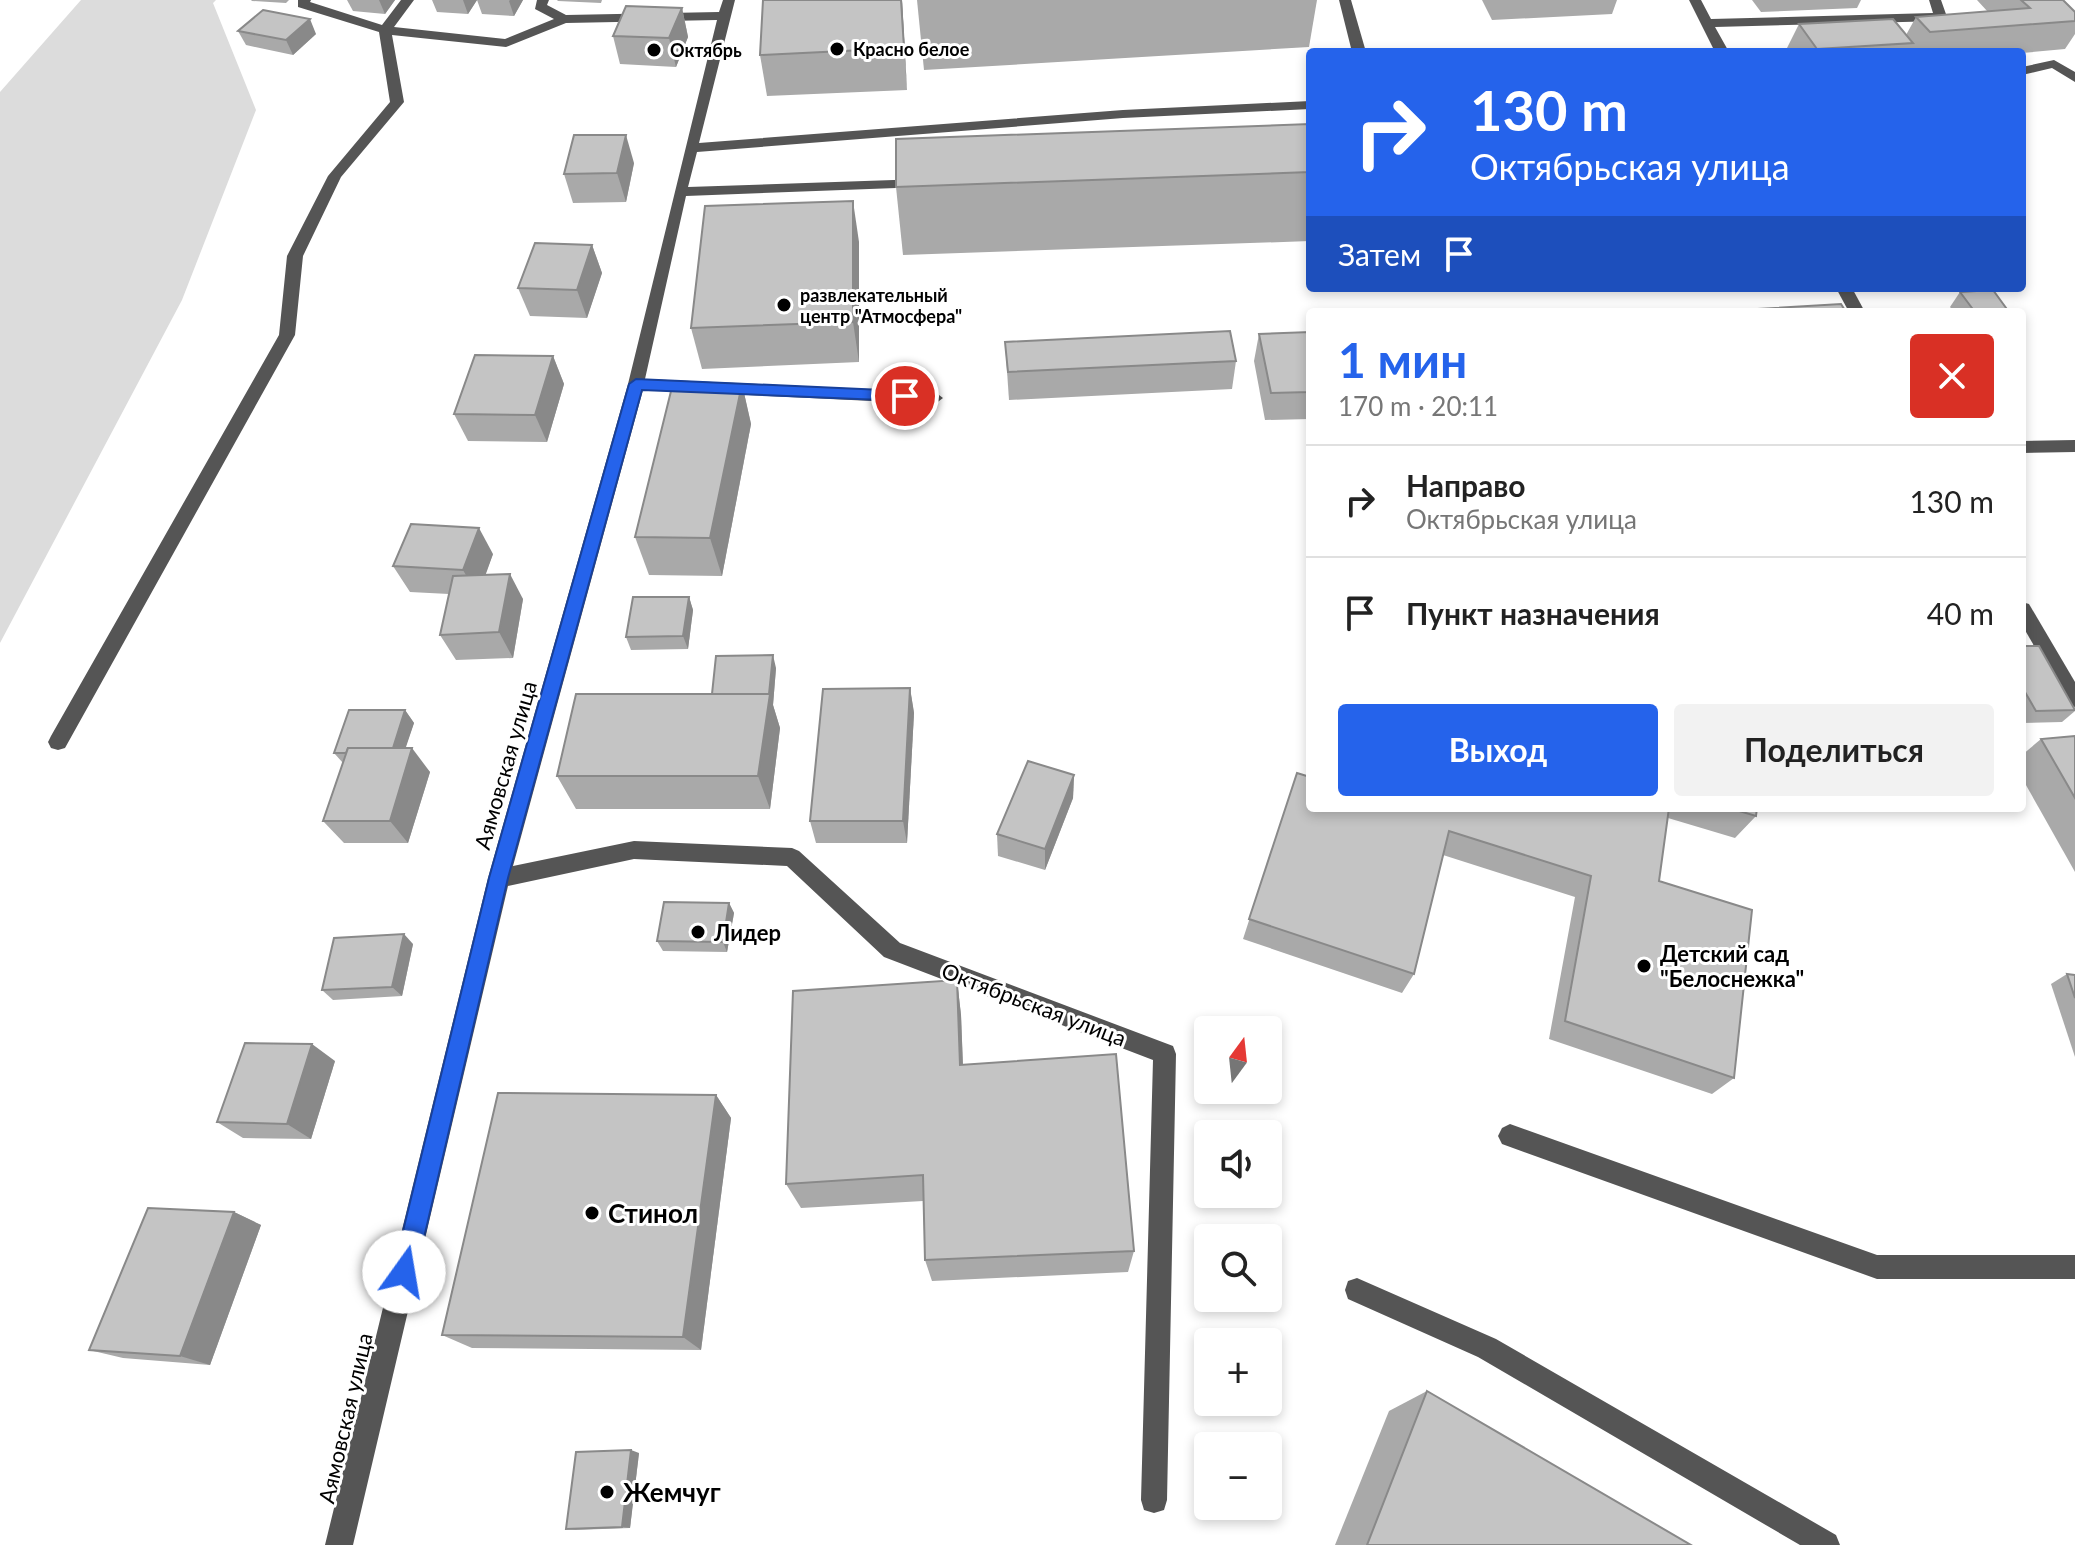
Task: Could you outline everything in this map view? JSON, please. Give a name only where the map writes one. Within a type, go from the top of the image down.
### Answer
[{"type":"street","points":[[305,0],[302,4],[385,30],[506,43],[564,19],[726,8]]},
{"type":"street","points":[[58,742],[287,335],[295,256],[335,176],[397,102],[385,30],[408,0]]},
{"type":"street","points":[[543,0],[540,6],[564,19]]},
{"type":"street","points":[[1345,0],[1358,48]]},
{"type":"street","points":[[1695,0],[1720,48]]},
{"type":"street","points":[[1707,23],[1941,17],[1935,0]]},
{"type":"street","name":"Аямовская улица","points":[[339,1545],[499,878],[636,384],[726,8]]},
{"type":"street","points":[[2026,70],[2054,64],[2075,78]]},
{"type":"street","points":[[693,148],[1123,114],[1306,105]]},
{"type":"street","points":[[680,192],[932,183]]},
{"type":"street","points":[[636,384],[935,398]]},
{"type":"street","points":[[2026,447],[2075,446]]},
{"type":"street","points":[[2026,616],[2075,699]]},
{"type":"street","name":"Октябрьская улица","points":[[499,878],[634,850],[792,857],[892,950],[1165,1054],[1154,1500]]},
{"type":"street","points":[[1510,1136],[1877,1267],[2075,1267]]},
{"type":"street","points":[[1357,1290],[1487,1348],[1826,1545]]},
{"type":"shaded area","points":[[81,0],[216,0],[213,3],[256,110],[182,300],[0,643],[0,92]]},
{"type":"building","points":[[763,0],[901,0],[904,48],[760,55]]},
{"type":"building","points":[[2021,0],[2063,0],[2075,12],[2075,21],[1930,32],[1916,17],[2030,8]]},
{"type":"building","points":[[626,6],[682,8],[669,38],[613,36]]},
{"type":"building","points":[[263,10],[310,19],[286,40],[238,31]]},
{"type":"building","points":[[1893,19],[1913,43],[1816,48],[1799,24]]},
{"type":"building","points":[[1306,124],[1306,172],[896,187],[896,139]]},
{"type":"building","points":[[574,135],[626,135],[617,173],[564,174]]},
{"type":"building","name":"развлекательный центр \"Атмосфера\"","points":[[853,201],[853,322],[691,328],[705,206]]},
{"type":"building","points":[[535,243],[592,245],[577,290],[518,288]]},
{"type":"building","points":[[1960,292],[1994,292],[2006,308],[1972,308]]},
{"type":"building","points":[[1841,304],[1844,308],[1775,308]]},
{"type":"building","points":[[1230,331],[1236,361],[1008,372],[1005,342]]},
{"type":"building","points":[[1306,332],[1306,392],[1271,393],[1259,334]]},
{"type":"building","points":[[475,355],[553,356],[535,415],[454,414]]},
{"type":"building","points":[[673,383],[742,384],[710,538],[635,537]]},
{"type":"building","points":[[411,524],[479,528],[463,570],[393,566]]},
{"type":"building","points":[[510,574],[499,632],[440,635],[453,576]]},
{"type":"building","points":[[633,597],[689,597],[683,636],[626,637]]},
{"type":"building","points":[[2026,646],[2039,646],[2075,710],[2036,711],[2026,694]]},
{"type":"building","points":[[773,655],[769,694],[712,694],[716,656]]},
{"type":"building","points":[[910,688],[903,821],[810,821],[823,689]]},
{"type":"building","points":[[576,694],[770,694],[758,776],[557,776]]},
{"type":"building","points":[[349,710],[405,710],[393,748],[348,748],[346,753],[334,753]]},
{"type":"building","points":[[2075,736],[2075,798],[2041,739]]},
{"type":"building","points":[[348,748],[412,748],[390,821],[323,821]]},
{"type":"building","points":[[1028,761],[1074,775],[1045,849],[997,834]]},
{"type":"building","name":"Детский сад \"Белоснежка\"","points":[[1297,773],[1306,776],[1306,812],[1668,812],[1659,881],[1752,910],[1734,1078],[1565,1021],[1591,876],[1449,831],[1414,974],[1249,919]]},
{"type":"building","name":"Лидер","points":[[664,902],[729,903],[723,942],[657,941]]},
{"type":"building","points":[[404,934],[392,987],[322,990],[334,938]]},
{"type":"building","points":[[2067,974],[2075,975],[2075,998]]},
{"type":"building","points":[[957,980],[960,1065],[1116,1054],[1134,1251],[925,1260],[923,1175],[786,1184],[793,991]]},
{"type":"building","points":[[245,1043],[312,1044],[287,1124],[217,1122]]},
{"type":"building","points":[[498,1093],[716,1095],[683,1337],[442,1335]]},
{"type":"building","points":[[148,1208],[234,1212],[180,1356],[89,1350]]},
{"type":"building","points":[[1427,1391],[1691,1545],[1367,1545]]},
{"type":"building","name":"Жемчуг","points":[[631,1450],[622,1527],[566,1529],[576,1452]]},
{"type":"place","name":"Красно белое","points":[[837,49]]},
{"type":"place","name":"Октябрь","points":[[654,50]]},
{"type":"place","name":"развлекательный центр \"Атмосфера\"","points":[[784,305]]},
{"type":"place","name":"Лидер","points":[[698,932]]},
{"type":"place","name":"Детский сад \"Белоснежка\"","points":[[1644,966]]},
{"type":"place","name":"Стинол","points":[[592,1213]]},
{"type":"place","name":"Жемчуг","points":[[607,1492]]},
{"type":"route","points":[[404,1272],[499,878],[636,384],[905,396]]}]
